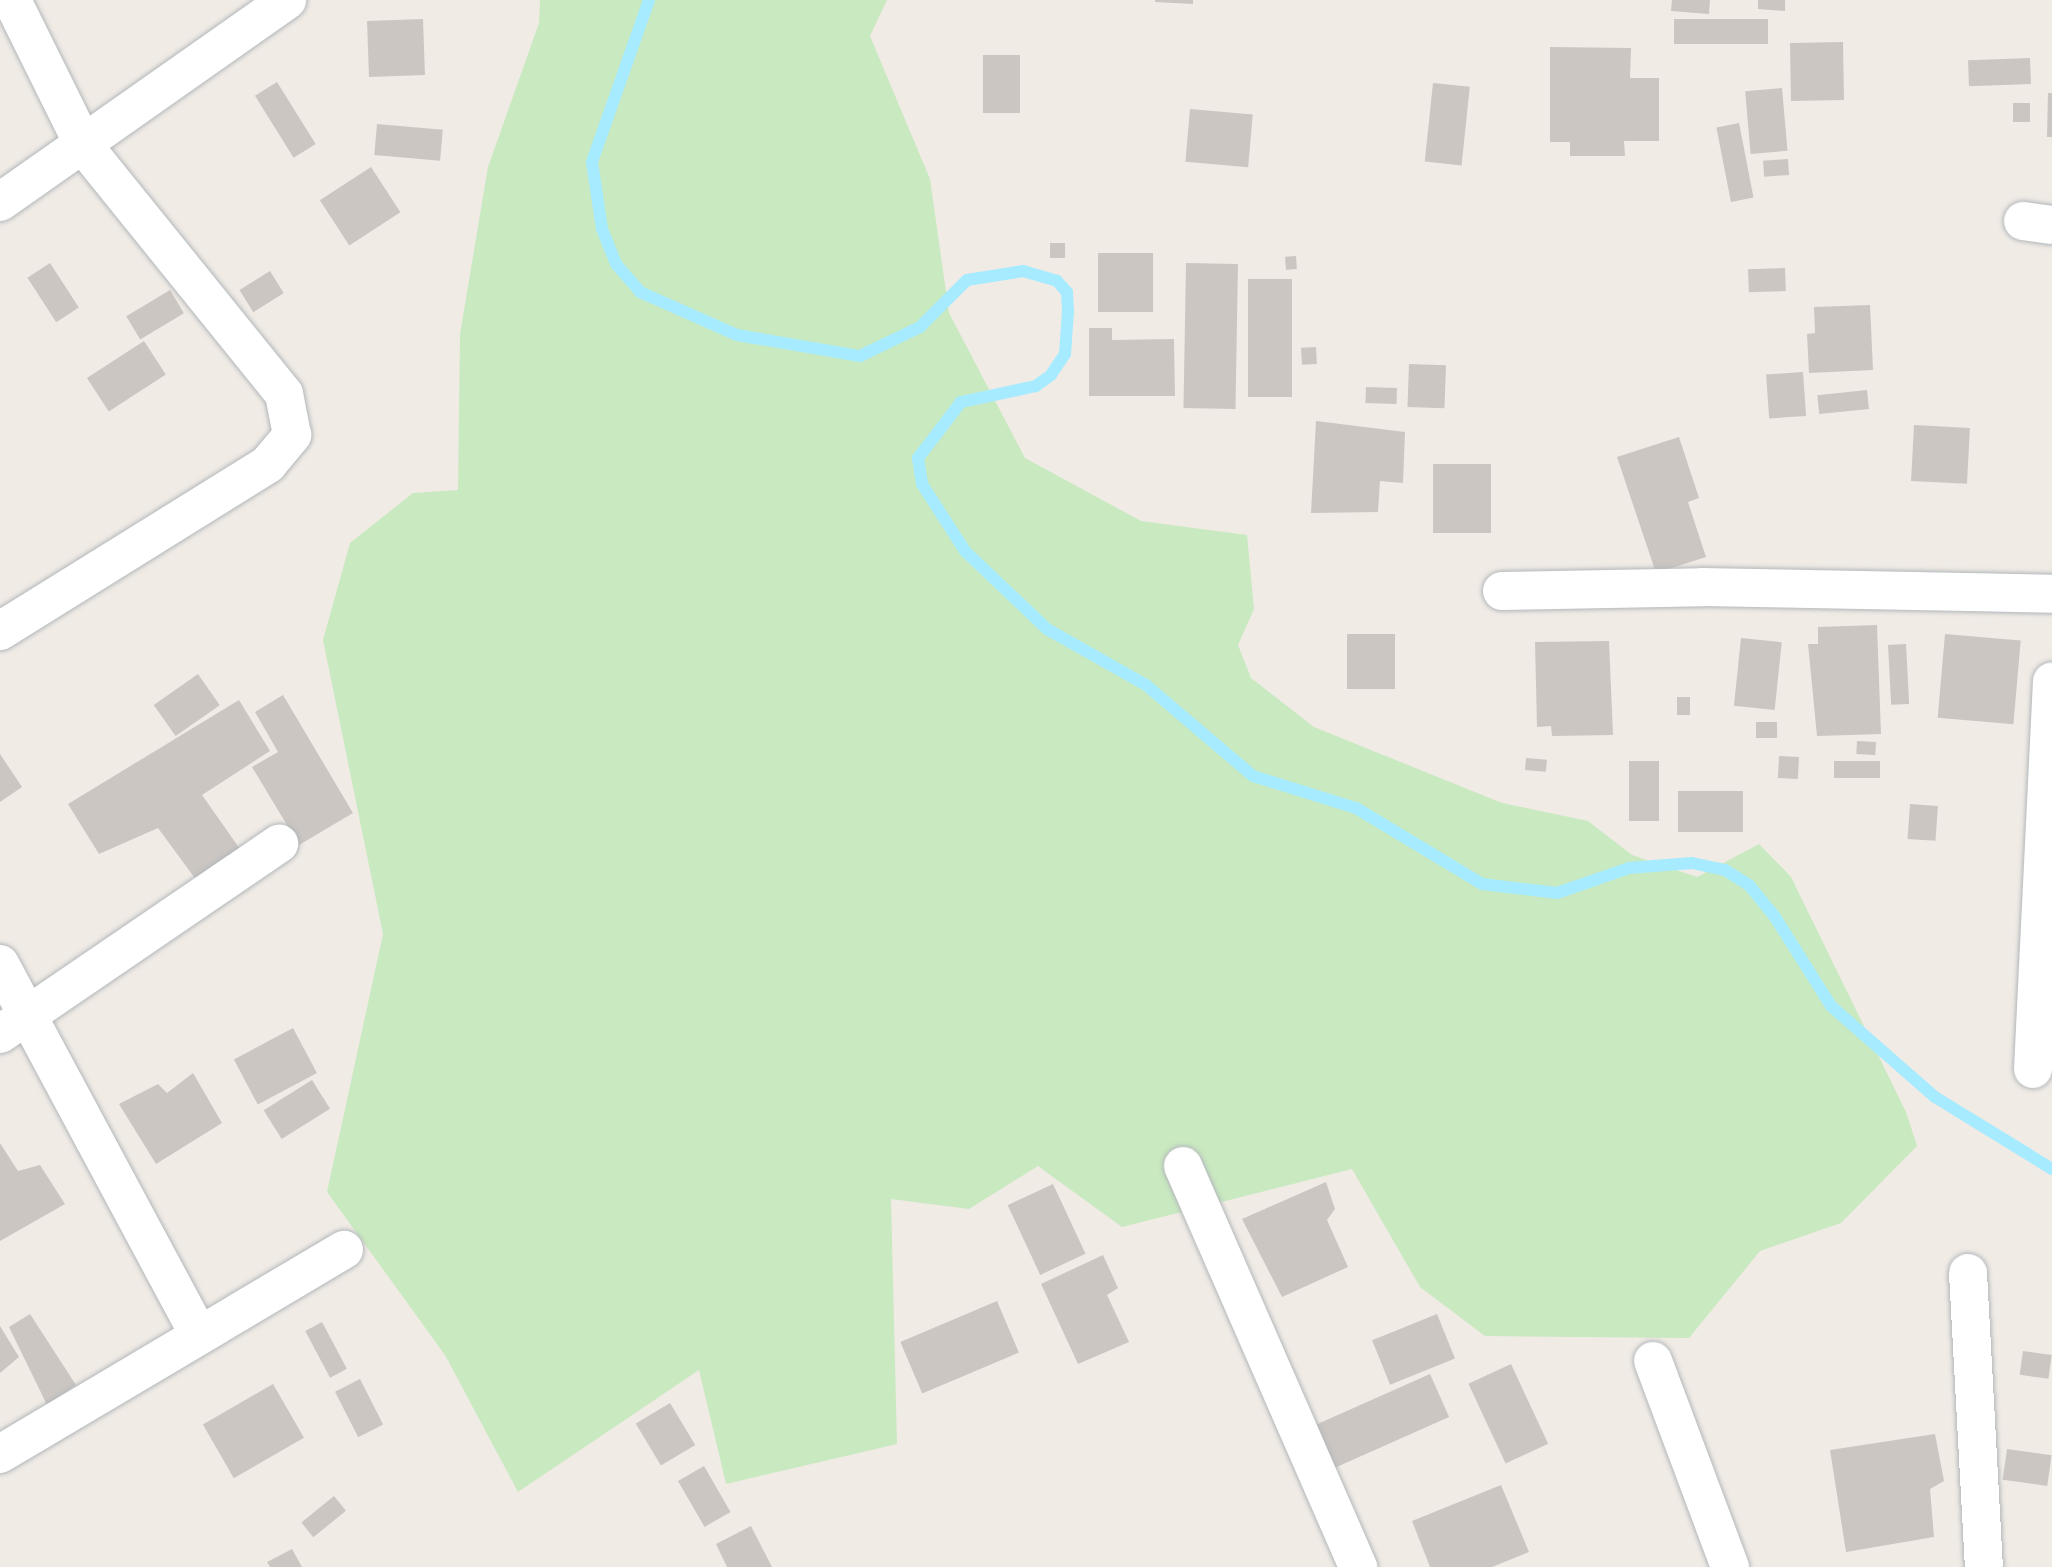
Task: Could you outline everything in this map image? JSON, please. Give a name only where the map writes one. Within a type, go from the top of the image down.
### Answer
[{"type":"street","points":[[0,631],[268,464],[292,435],[284,394],[84,146],[12,0]]},
{"type":"street","points":[[0,202],[84,146],[287,0]]},
{"type":"street","points":[[1502,591],[1703,587],[2052,594]]},
{"type":"street","points":[[2033,1069],[2052,681]]},
{"type":"street","points":[[0,1034],[32,1015],[279,844]]},
{"type":"street","points":[[0,964],[32,1015],[197,1332]]},
{"type":"street","points":[[1183,1167],[1358,1567]]},
{"type":"street","points":[[0,1454],[197,1332],[344,1250]]},
{"type":"street","points":[[1968,1273],[1984,1567]]},
{"type":"street","points":[[1653,1361],[1730,1567]]},
{"type":"green space","points":[[540,0],[887,0],[870,36],[930,179],[949,313],[1025,458],[1141,521],[1247,535],[1254,609],[1238,645],[1251,678],[1314,727],[1502,803],[1588,821],[1632,855],[1697,877],[1759,844],[1791,877],[1906,1112],[1917,1146],[1841,1223],[1760,1251],[1689,1338],[1485,1336],[1420,1287],[1352,1169],[1122,1227],[1038,1166],[969,1209],[891,1199],[897,1444],[726,1484],[699,1370],[518,1492],[445,1355],[327,1192],[383,934],[323,640],[350,543],[413,493],[458,490],[460,334],[488,167],[539,23]]},
{"type":"building","points":[[1193,0],[1193,4],[1155,2]]},
{"type":"building","points":[[1672,0],[1710,0],[1709,14],[1671,11]]},
{"type":"building","points":[[1758,0],[1785,0],[1785,11],[1758,9]]},
{"type":"building","points":[[423,19],[425,75],[369,77],[367,21]]},
{"type":"building","points":[[1674,19],[1768,19],[1768,44],[1674,44]]},
{"type":"building","points":[[1843,42],[1844,100],[1791,101],[1790,43]]},
{"type":"building","points":[[1550,47],[1631,48],[1630,78],[1659,78],[1659,141],[1624,141],[1625,156],[1570,156],[1570,142],[1550,142]]},
{"type":"building","points":[[983,55],[1020,55],[1020,113],[983,113]]},
{"type":"building","points":[[2030,58],[2031,84],[1969,86],[1968,60]]},
{"type":"building","points":[[277,82],[316,144],[294,158],[255,96]]},
{"type":"building","points":[[1433,83],[1470,87],[1462,165],[1425,162]]},
{"type":"building","points":[[1782,88],[1787,151],[1751,154],[1745,91]]},
{"type":"building","points":[[2048,93],[2052,93],[2052,137],[2047,137]]},
{"type":"building","points":[[2013,103],[2030,103],[2030,122],[2013,122]]},
{"type":"building","points":[[1190,109],[1253,114],[1248,167],[1185,162]]},
{"type":"building","points":[[1739,123],[1754,198],[1731,202],[1716,127]]},
{"type":"building","points":[[377,124],[443,130],[440,161],[374,155]]},
{"type":"building","points":[[1788,159],[1789,175],[1764,177],[1763,161]]},
{"type":"building","points":[[371,167],[400,212],[349,246],[320,200]]},
{"type":"building","points":[[1050,243],[1065,243],[1065,258],[1050,258]]},
{"type":"building","points":[[1098,253],[1153,253],[1153,312],[1098,312]]},
{"type":"building","points":[[1296,256],[1297,269],[1286,270],[1285,257]]},
{"type":"building","points":[[50,263],[79,307],[56,322],[27,278]]},
{"type":"building","points":[[1186,263],[1238,264],[1235,409],[1183,408]]},
{"type":"building","points":[[1785,268],[1786,291],[1749,292],[1748,269]]},
{"type":"building","points":[[270,271],[284,293],[253,312],[239,290]]},
{"type":"building","points":[[1248,279],[1292,279],[1292,397],[1248,397]]},
{"type":"building","points":[[170,290],[184,313],[140,339],[126,316]]},
{"type":"building","points":[[1870,305],[1873,370],[1809,373],[1807,334],[1815,333],[1814,307]]},
{"type":"building","points":[[1089,328],[1112,328],[1112,340],[1174,339],[1175,396],[1089,396]]},
{"type":"building","points":[[144,341],[166,375],[109,412],[87,378]]},
{"type":"building","points":[[1316,347],[1317,364],[1302,365],[1301,348]]},
{"type":"building","points":[[1409,364],[1446,365],[1444,408],[1407,407]]},
{"type":"building","points":[[1803,372],[1806,416],[1769,418],[1766,375]]},
{"type":"building","points":[[1366,387],[1397,388],[1396,404],[1365,403]]},
{"type":"building","points":[[1867,390],[1869,409],[1819,414],[1817,395]]},
{"type":"building","points":[[1316,421],[1405,432],[1403,483],[1380,481],[1378,512],[1311,513]]},
{"type":"building","points":[[1914,425],[1970,428],[1967,484],[1911,481]]},
{"type":"building","points":[[1679,437],[1699,498],[1688,502],[1706,557],[1656,573],[1617,457]]},
{"type":"building","points":[[1433,464],[1491,464],[1491,533],[1433,533]]},
{"type":"building","points":[[1877,625],[1881,734],[1817,736],[1808,644],[1818,644],[1818,627]]},
{"type":"building","points":[[1347,634],[1395,634],[1395,689],[1347,689]]},
{"type":"building","points":[[1945,634],[2021,641],[2013,724],[1938,718]]},
{"type":"building","points":[[1741,638],[1782,642],[1775,710],[1734,706]]},
{"type":"building","points":[[1609,641],[1613,735],[1552,736],[1551,726],[1537,727],[1535,642]]},
{"type":"building","points":[[1906,644],[1909,704],[1891,705],[1888,645]]},
{"type":"building","points":[[198,674],[220,705],[176,736],[154,705]]},
{"type":"building","points":[[283,695],[353,813],[299,845],[252,767],[278,752],[255,712]]},
{"type":"building","points":[[1677,697],[1690,697],[1690,715],[1677,715]]},
{"type":"building","points":[[239,700],[270,751],[202,795],[240,849],[197,881],[158,828],[99,854],[68,804]]},
{"type":"building","points":[[1756,722],[1777,722],[1777,738],[1756,738]]},
{"type":"building","points":[[1857,741],[1876,742],[1875,755],[1856,754]]},
{"type":"building","points":[[0,754],[22,787],[0,802]]},
{"type":"building","points":[[1779,756],[1799,757],[1798,779],[1778,778]]},
{"type":"building","points":[[1526,758],[1547,760],[1546,772],[1525,770]]},
{"type":"building","points":[[1629,761],[1659,761],[1659,821],[1629,821]]},
{"type":"building","points":[[1834,761],[1880,761],[1880,778],[1834,778]]},
{"type":"building","points":[[1678,791],[1743,791],[1743,832],[1678,832]]},
{"type":"building","points":[[1910,804],[1938,806],[1935,841],[1908,839]]},
{"type":"building","points":[[293,1028],[317,1073],[258,1104],[234,1059]]},
{"type":"building","points":[[193,1073],[222,1123],[156,1164],[119,1104],[158,1084],[167,1093]]},
{"type":"building","points":[[312,1080],[330,1109],[282,1139],[264,1110]]},
{"type":"building","points":[[0,1143],[18,1171],[40,1165],[65,1204],[0,1241]]},
{"type":"building","points":[[1326,1182],[1335,1209],[1327,1220],[1348,1267],[1282,1297],[1242,1219]]},
{"type":"building","points":[[1053,1184],[1086,1254],[1040,1275],[1008,1205]]},
{"type":"building","points":[[1103,1255],[1118,1288],[1107,1295],[1129,1342],[1078,1364],[1041,1284]]},
{"type":"building","points":[[997,1301],[1019,1353],[922,1394],[900,1342]]},
{"type":"building","points":[[30,1314],[76,1385],[47,1405],[9,1327]]},
{"type":"building","points":[[1437,1314],[1455,1359],[1390,1385],[1372,1340]]},
{"type":"building","points":[[322,1322],[347,1369],[330,1378],[305,1331]]},
{"type":"building","points":[[0,1326],[19,1357],[0,1373]]},
{"type":"building","points":[[2023,1351],[2052,1355],[2048,1379],[2020,1375]]},
{"type":"building","points":[[1511,1364],[1548,1444],[1506,1464],[1468,1384]]},
{"type":"building","points":[[1430,1374],[1449,1417],[1328,1471],[1308,1428]]},
{"type":"building","points":[[360,1379],[383,1424],[358,1437],[335,1392]]},
{"type":"building","points":[[273,1384],[304,1438],[234,1478],[203,1424]]},
{"type":"building","points":[[670,1403],[695,1445],[661,1466],[636,1424]]},
{"type":"building","points":[[1935,1434],[1944,1481],[1930,1489],[1934,1537],[1846,1552],[1830,1450]]},
{"type":"building","points":[[2007,1449],[2052,1455],[2047,1486],[2003,1480]]},
{"type":"building","points":[[704,1466],[730,1512],[705,1527],[678,1481]]},
{"type":"building","points":[[1501,1485],[1529,1552],[1492,1567],[1430,1567],[1412,1521]]},
{"type":"building","points":[[334,1496],[346,1511],[313,1537],[301,1522]]},
{"type":"building","points":[[751,1526],[772,1567],[727,1567],[716,1544]]},
{"type":"building","points":[[292,1549],[302,1567],[270,1567],[267,1562]]},
{"type":"waterway","points":[[649,0],[592,162],[602,229],[616,264],[640,292],[737,335],[860,356],[920,327],[967,280],[1023,271],[1057,281],[1067,292],[1068,311],[1065,354],[1051,375],[1036,386],[961,402],[918,458],[922,484],[965,551],[1047,629],[1146,685],[1253,776],[1356,808],[1482,884],[1557,893],[1629,868],[1692,863],[1725,870],[1749,885],[1775,917],[1831,1006],[1935,1097],[2052,1169]]}]
